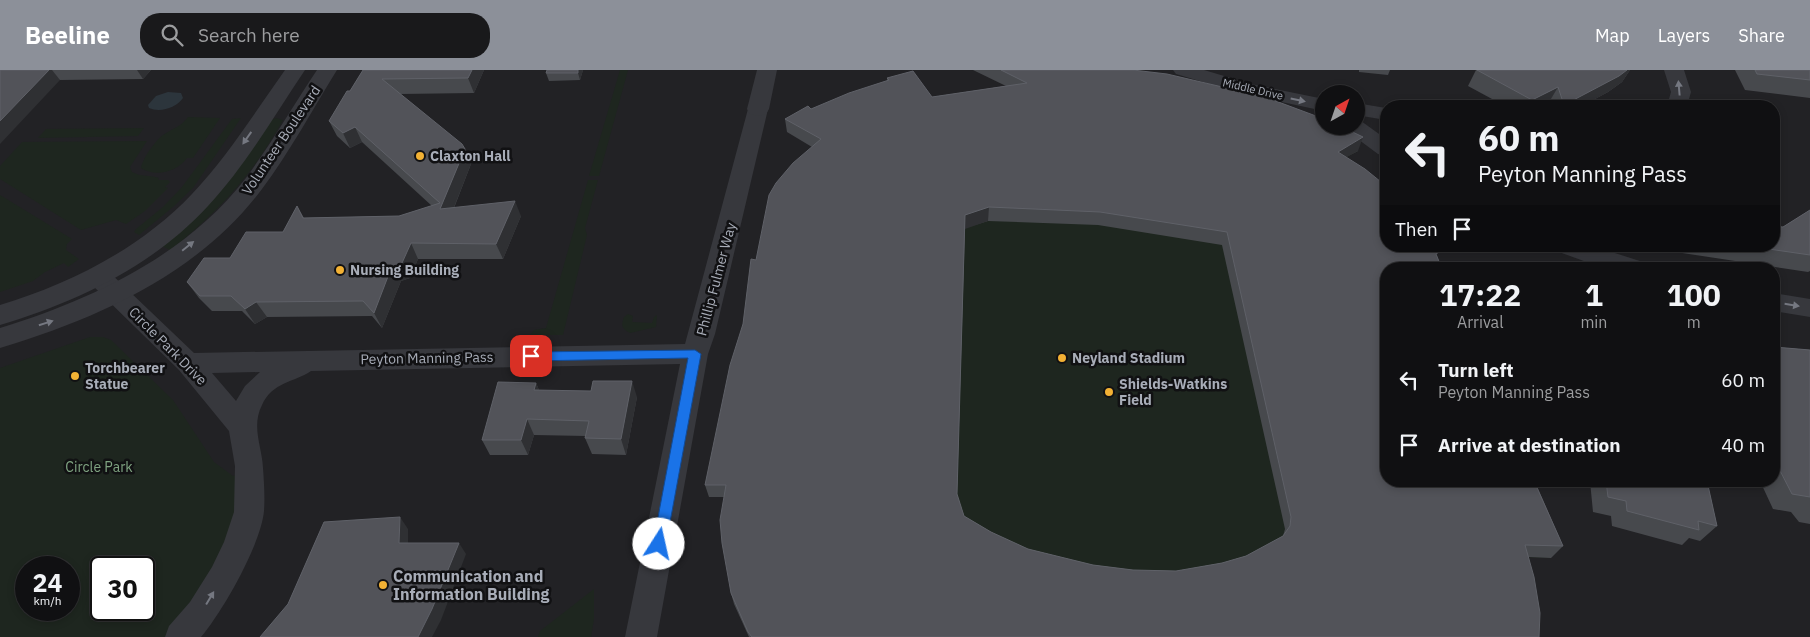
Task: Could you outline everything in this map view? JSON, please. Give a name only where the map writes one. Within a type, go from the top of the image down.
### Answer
[{"type":"street","name":"Volunteer Boulevard","points":[[0,338],[59,319],[107,285],[147,244],[197,202],[215,183],[295,70]]},
{"type":"street","name":"Volunteer Boulevard","points":[[0,314],[51,297],[107,285],[173,258],[222,218],[254,183],[327,70]]},
{"type":"street","name":"Phillip Fulmer Way","points":[[640,637],[695,354],[702,334],[736,203],[767,70]]},
{"type":"street","name":"Middle Drive","points":[[1183,70],[1247,89],[1315,103]]},
{"type":"street","points":[[1674,70],[1682,92],[1679,100]]},
{"type":"street","points":[[267,110],[301,111]]},
{"type":"street","points":[[1365,110],[1380,113]]},
{"type":"street","points":[[1365,134],[1380,145]]},
{"type":"street","points":[[1585,252],[1616,262]]},
{"type":"street","name":"Circle Park Drive","points":[[107,285],[188,363],[242,427]]},
{"type":"street","points":[[1780,303],[1810,308]]},
{"type":"street","name":"Peyton Manning Pass","points":[[188,363],[695,354]]},
{"type":"street","points":[[181,637],[201,613],[223,577],[239,542],[249,512],[248,466],[242,427],[249,401],[260,386],[273,376],[287,368],[316,361]]},
{"type":"shaded area","points":[[0,70],[1810,70],[1810,637],[0,637]]},
{"type":"shaded area","points":[[168,92],[181,93],[183,98],[168,109],[158,110],[149,108],[148,105],[156,96]]},
{"type":"green space","points":[[620,70],[628,70],[599,176],[589,176]]},
{"type":"green space","points":[[188,117],[220,118],[193,158],[187,158],[183,163],[166,172],[153,172],[141,168],[156,141],[183,123]]},
{"type":"green space","points":[[241,118],[193,188],[139,235],[134,232],[163,207],[182,187],[232,119]]},
{"type":"green space","points":[[276,118],[283,120],[259,158],[234,191],[204,221],[170,250],[160,245],[271,120]]},
{"type":"green space","points":[[144,128],[138,136],[38,138],[46,129]]},
{"type":"green space","name":"Neyland Stadium","points":[[1326,135],[1358,151],[1333,165],[1380,237],[1380,252],[1386,252],[1386,262],[1380,262],[1380,487],[1521,487],[1551,558],[1515,557],[749,637],[728,497],[709,497],[732,378],[745,337],[753,273]]},
{"type":"green space","points":[[147,141],[130,167],[132,172],[170,182],[165,187],[168,188],[145,211],[126,224],[116,220],[81,230],[0,179],[0,166],[22,142]]},
{"type":"green space","points":[[588,180],[598,180],[585,228],[587,235],[563,335],[530,335],[534,330],[546,328]]},
{"type":"green space","points":[[0,195],[72,239],[67,244],[66,250],[79,259],[68,267],[64,263],[45,272],[33,281],[0,292]]},
{"type":"green space","points":[[628,314],[633,316],[632,322],[652,323],[657,315],[656,327],[630,333],[622,325],[624,317]]},
{"type":"green space","name":"Circle Park","points":[[90,337],[103,337],[111,340],[173,400],[214,462],[233,476],[236,475],[237,511],[229,543],[172,637],[0,637],[0,368]]},
{"type":"green space","points":[[594,589],[594,619],[591,637],[538,637],[540,631]]},
{"type":"building","points":[[0,70],[49,70],[0,121]]},
{"type":"building","points":[[363,70],[472,70],[468,78],[382,79],[462,144],[465,149],[440,209],[515,201],[496,244],[411,243],[402,263],[392,266],[374,313],[363,301],[256,302],[245,309],[231,296],[200,296],[187,282],[204,258],[230,258],[246,232],[283,232],[297,206],[303,218],[399,216],[440,203],[355,127],[343,133],[329,121],[347,91],[350,91]]},
{"type":"building","points":[[547,70],[578,70],[578,73],[546,73]]},
{"type":"building","name":"Neyland Stadium","points":[[1001,70],[1133,70],[1167,74],[1265,97],[1315,116],[1315,135],[1359,135],[1363,137],[1338,152],[1380,181],[1380,252],[1439,252],[1436,254],[1439,262],[1380,262],[1380,487],[1537,487],[1563,546],[1525,545],[1534,577],[1540,613],[1539,637],[752,637],[731,593],[722,543],[720,520],[726,485],[705,485],[730,365],[743,324],[751,259],[756,260],[769,195],[776,183],[793,163],[821,139],[785,119],[808,106],[811,109],[849,93],[889,80],[887,78],[913,71],[932,97],[1027,83]],"holes":[[[989,207],[1100,212],[1227,232],[1291,517],[1290,526],[1283,536],[1246,556],[1222,563],[1176,571],[1133,570],[1093,565],[1028,549],[991,532],[964,516],[957,494],[965,215]]]},
{"type":"building","points":[[1477,70],[1627,70],[1573,100],[1562,100],[1558,87],[1532,100]]},
{"type":"building","points":[[1755,70],[1810,70],[1810,80],[1757,74]]},
{"type":"building","points":[[1810,210],[1810,255],[1780,251],[1780,227],[1783,227]]},
{"type":"building","points":[[1780,348],[1810,350],[1810,497],[1792,494],[1780,471]]},
{"type":"building","points":[[593,381],[632,381],[621,439],[585,438],[589,421],[527,419],[521,440],[482,440],[498,382],[536,383],[534,390],[591,391]]},
{"type":"building","points":[[1607,487],[1708,487],[1717,526],[1698,521],[1699,530],[1627,511],[1626,501],[1608,497]]},
{"type":"building","name":"Communication and Information Building","points":[[400,517],[399,543],[459,543],[432,609],[418,637],[260,637],[288,604],[324,522]]},
{"type":"place","name":"Claxton Hall","points":[[420,156]]},
{"type":"place","name":"Nursing Building","points":[[340,270]]},
{"type":"place","name":"Neyland Stadium","points":[[1062,358]]},
{"type":"place","name":"Torchbearer Statue","points":[[75,376]]},
{"type":"place","name":"Shields-Watkins Field","points":[[1109,392]]},
{"type":"place","name":"Communication and Information Building","points":[[383,585]]},
{"type":"route","points":[[531,356],[695,354],[659,544]]}]
